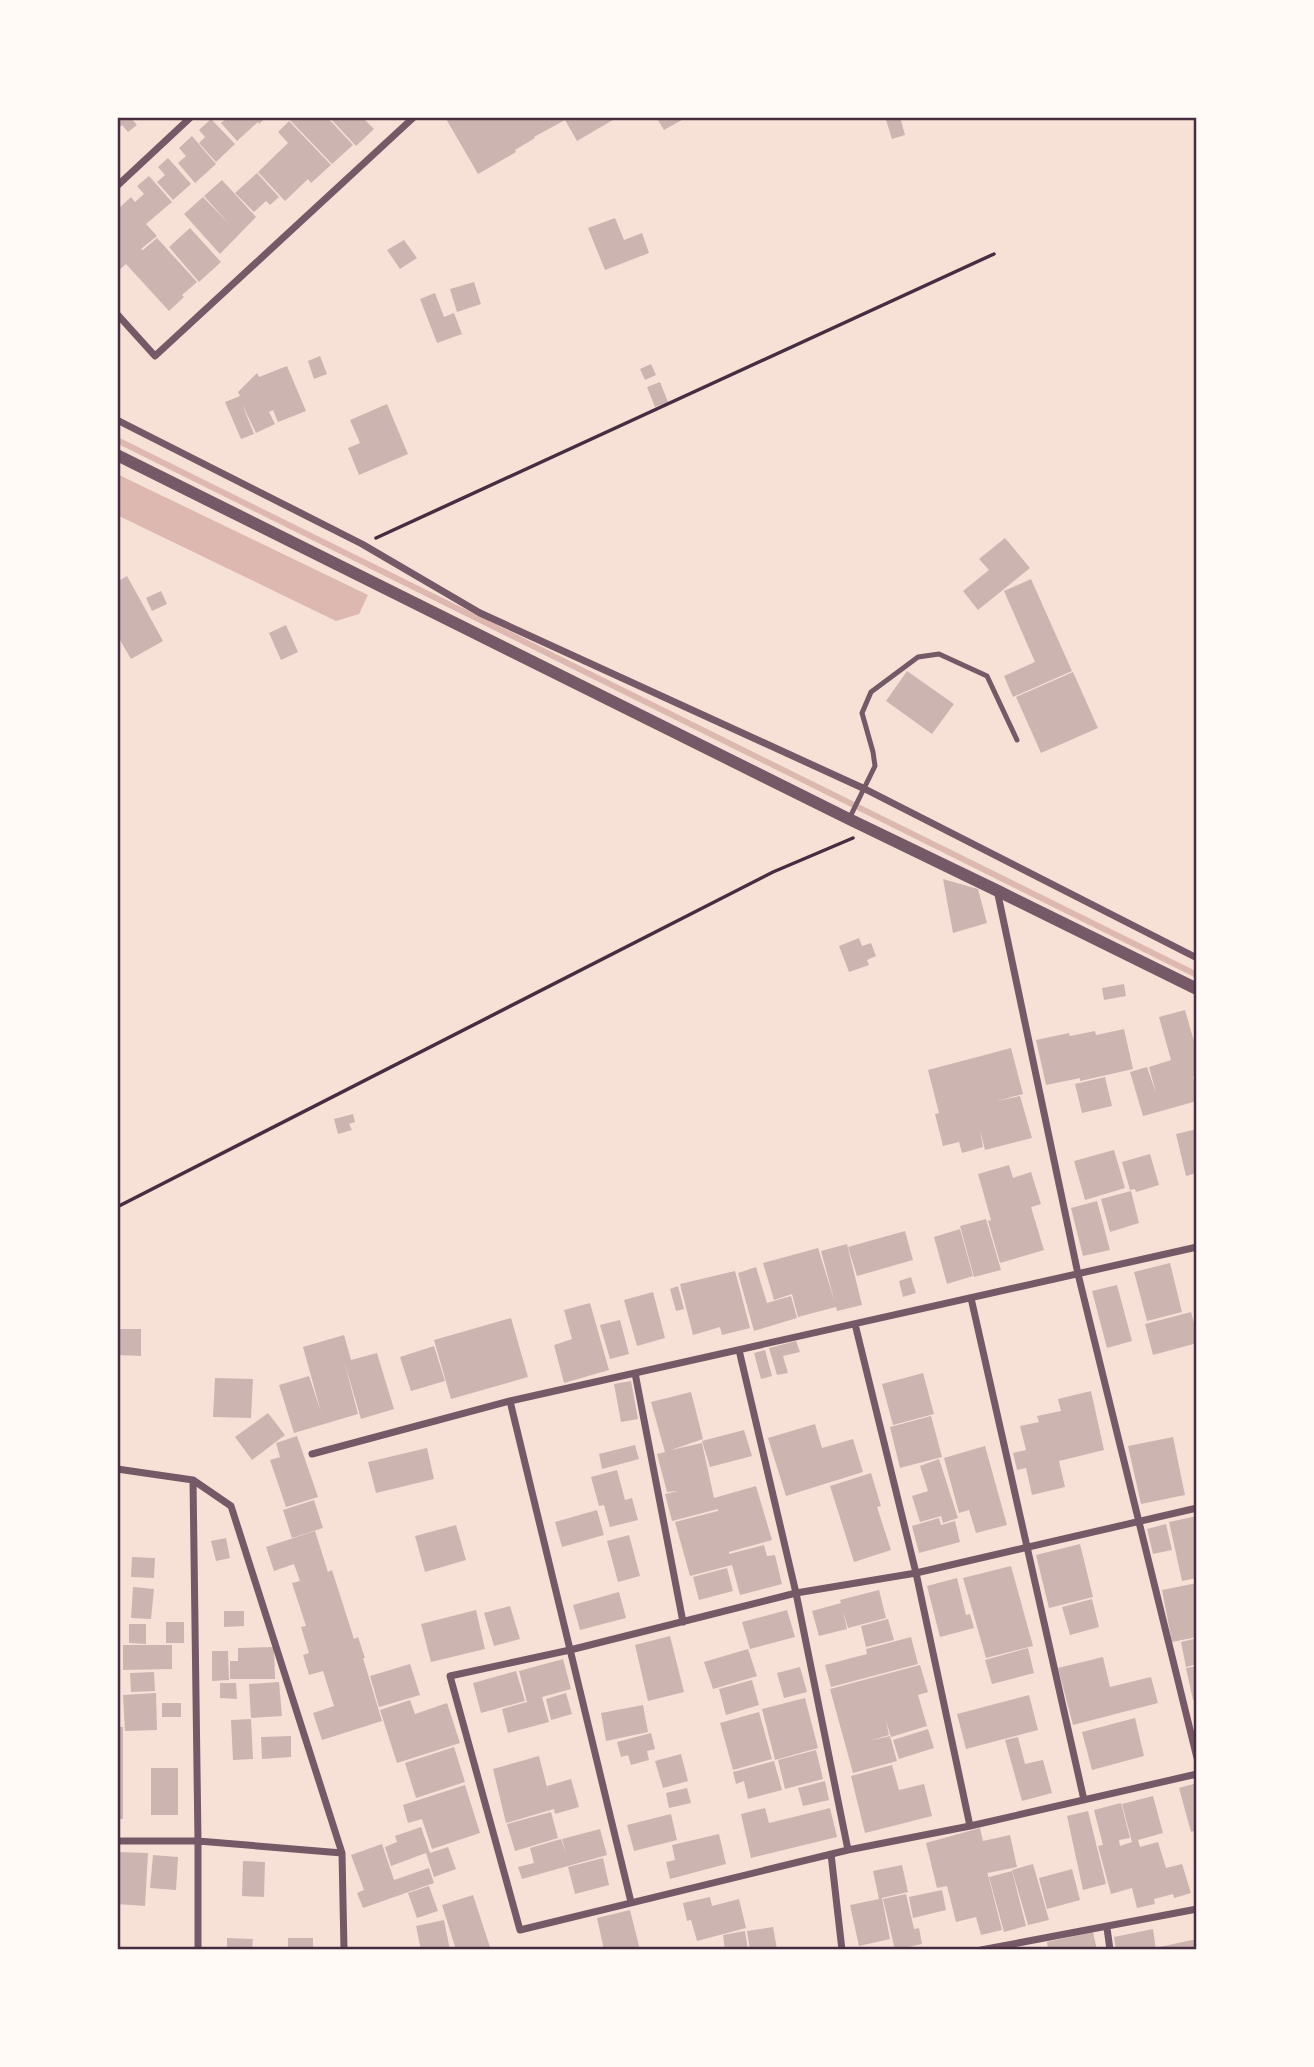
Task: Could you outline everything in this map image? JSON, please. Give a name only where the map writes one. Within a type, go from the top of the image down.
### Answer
[{"type":"street","points":[[117,186],[191,117]]},
{"type":"street","points":[[117,314],[155,356],[414,117]]},
{"type":"street","points":[[117,419],[362,544],[480,613],[865,789],[1197,958]]},
{"type":"street","points":[[117,455],[1197,989]]},
{"type":"street","points":[[996,890],[1078,1274],[1197,1758]]},
{"type":"street","points":[[312,1454],[510,1401],[1197,1247]]},
{"type":"street","points":[[971,1298],[1084,1800]]},
{"type":"street","points":[[855,1324],[916,1573],[970,1826]]},
{"type":"street","points":[[739,1350],[796,1593],[848,1850]]},
{"type":"street","points":[[635,1373],[683,1622]]},
{"type":"street","points":[[510,1401],[631,1902]]},
{"type":"street","points":[[117,1469],[193,1480],[231,1506],[342,1853],[344,1950]]},
{"type":"street","points":[[193,1480],[198,1950]]},
{"type":"street","points":[[1197,1508],[916,1573],[796,1593],[570,1650],[450,1676],[520,1930],[848,1850],[970,1826],[1197,1774]]},
{"type":"street","points":[[117,1841],[198,1841],[342,1853]]},
{"type":"street","points":[[831,1854],[842,1950]]},
{"type":"street","points":[[982,1950],[1197,1909]]},
{"type":"street","points":[[1107,1928],[1110,1950]]},
{"type":"lane","points":[[850,817],[875,766],[862,713],[871,692],[918,657],[939,654],[987,676],[1017,740]]},
{"type":"path","points":[[362,544],[994,254]]},
{"type":"path","points":[[117,1207],[773,872],[871,830]]},
{"type":"shaded area","points":[[117,474],[368,595],[359,614],[336,621],[117,515]]},
{"type":"building","points":[[117,117],[130,117],[137,125],[128,132],[122,125],[117,130]]},
{"type":"building","points":[[228,117],[266,117],[237,141],[221,123]]},
{"type":"building","points":[[290,117],[327,117],[353,145],[332,164]]},
{"type":"building","points":[[329,117],[362,117],[374,129],[356,146]]},
{"type":"building","points":[[445,117],[618,117],[577,141],[565,120],[478,174]]},
{"type":"building","points":[[656,117],[680,117],[682,120],[664,130]]},
{"type":"building","points":[[900,117],[905,135],[892,139],[886,120]]},
{"type":"building","points":[[211,119],[235,144],[216,162],[199,143],[205,137],[199,130]]},
{"type":"building","points":[[289,121],[331,165],[311,183],[308,179],[285,201],[258,172],[288,143],[278,132]]},
{"type":"building","points":[[192,136],[216,164],[195,183],[178,163],[186,156],[179,148]]},
{"type":"building","points":[[168,158],[191,184],[173,200],[157,182],[165,175],[158,167]]},
{"type":"building","points":[[257,173],[279,197],[270,205],[266,201],[254,212],[235,193]]},
{"type":"building","points":[[149,176],[172,202],[146,224],[157,236],[141,249],[157,238],[197,282],[169,311],[126,264],[117,272],[117,210],[131,197],[135,202],[144,194],[137,186]]},
{"type":"building","points":[[222,180],[256,217],[220,254],[184,214],[203,197],[230,225],[204,196]]},
{"type":"building","points":[[615,218],[624,240],[642,233],[649,253],[605,270],[588,228]]},
{"type":"building","points":[[190,228],[221,262],[199,282],[169,247]]},
{"type":"building","points":[[404,240],[417,258],[400,269],[387,250]]},
{"type":"building","points":[[474,282],[481,304],[457,312],[450,289]]},
{"type":"building","points":[[435,293],[444,317],[454,313],[462,334],[437,343],[420,299]]},
{"type":"building","points":[[320,356],[327,374],[314,379],[308,361]]},
{"type":"building","points":[[651,364],[656,375],[645,380],[640,369]]},
{"type":"building","points":[[287,366],[306,411],[278,422],[273,410],[269,412],[275,424],[256,433],[242,404],[254,434],[241,439],[225,402],[240,396],[238,392],[257,373],[259,377]]},
{"type":"building","points":[[660,382],[668,402],[655,407],[647,387]]},
{"type":"building","points":[[387,404],[408,454],[359,475],[348,448],[360,443],[350,420]]},
{"type":"building","points":[[1005,538],[1030,568],[978,610],[963,591],[989,570],[979,559]]},
{"type":"building","points":[[127,576],[163,641],[131,659],[117,635],[117,582]]},
{"type":"building","points":[[1031,579],[1072,671],[1013,697],[1004,676],[1035,662],[1004,591]]},
{"type":"building","points":[[161,591],[167,604],[152,611],[146,598]]},
{"type":"building","points":[[286,625],[298,652],[281,660],[269,633]]},
{"type":"building","points":[[907,671],[954,704],[932,734],[886,701]]},
{"type":"building","points":[[1073,672],[1098,728],[1041,753],[1016,697]]},
{"type":"building","points":[[943,879],[978,889],[987,923],[953,933]]},
{"type":"building","points":[[859,938],[862,946],[871,943],[876,956],[867,960],[869,965],[849,972],[839,946]]},
{"type":"building","points":[[1124,984],[1126,996],[1104,1000],[1102,988]]},
{"type":"building","points":[[1185,1010],[1197,1052],[1197,1076],[1193,1077],[1197,1101],[1143,1116],[1130,1072],[1147,1067],[1156,1093],[1149,1067],[1171,1060],[1159,1017]]},
{"type":"building","points":[[1124,1029],[1133,1069],[1080,1081],[1080,1078],[1046,1085],[1036,1040],[1069,1033],[1070,1036],[1095,1031],[1096,1035]]},
{"type":"building","points":[[1011,1048],[1023,1094],[997,1101],[1020,1096],[1032,1138],[985,1150],[980,1129],[983,1147],[962,1153],[959,1142],[943,1146],[935,1114],[939,1113],[928,1070]]},
{"type":"building","points":[[1105,1077],[1112,1106],[1082,1113],[1075,1084]]},
{"type":"building","points":[[353,1114],[355,1122],[349,1124],[352,1130],[338,1134],[334,1119]]},
{"type":"building","points":[[1197,1129],[1197,1173],[1186,1176],[1176,1134]]},
{"type":"building","points":[[1114,1150],[1125,1188],[1085,1200],[1074,1161]]},
{"type":"building","points":[[1150,1154],[1159,1185],[1136,1192],[1135,1189],[1130,1190],[1122,1162]]},
{"type":"building","points":[[1009,1165],[1013,1178],[1031,1172],[1041,1204],[1031,1207],[1044,1250],[1000,1263],[978,1174]]},
{"type":"building","points":[[1131,1191],[1139,1223],[1110,1232],[1101,1199]]},
{"type":"building","points":[[1097,1201],[1110,1250],[1083,1256],[1071,1208]]},
{"type":"building","points":[[986,1219],[1001,1270],[974,1277],[960,1226]]},
{"type":"building","points":[[960,1229],[973,1276],[947,1284],[934,1237]]},
{"type":"building","points":[[905,1231],[913,1260],[857,1276],[848,1247]]},
{"type":"building","points":[[847,1244],[862,1305],[837,1311],[836,1307],[798,1317],[792,1294],[774,1300],[763,1263],[818,1248],[835,1303],[821,1251]]},
{"type":"building","points":[[1170,1263],[1182,1312],[1147,1321],[1134,1272]]},
{"type":"building","points":[[756,1267],[767,1303],[791,1296],[797,1318],[754,1331],[738,1273]]},
{"type":"building","points":[[735,1271],[750,1328],[722,1335],[720,1327],[693,1335],[680,1284]]},
{"type":"building","points":[[911,1277],[916,1293],[903,1297],[899,1281]]},
{"type":"building","points":[[1117,1285],[1132,1341],[1107,1348],[1092,1291]]},
{"type":"building","points":[[678,1286],[684,1309],[676,1311],[670,1289]]},
{"type":"building","points":[[653,1292],[665,1338],[637,1346],[624,1300]]},
{"type":"building","points":[[590,1303],[609,1370],[564,1383],[554,1345],[572,1339],[564,1310]]},
{"type":"building","points":[[1191,1312],[1197,1343],[1153,1355],[1145,1324]]},
{"type":"building","points":[[511,1318],[528,1377],[451,1399],[434,1340]]},
{"type":"building","points":[[620,1320],[629,1354],[610,1359],[600,1325]]},
{"type":"building","points":[[117,1329],[141,1329],[141,1356],[117,1355]]},
{"type":"building","points":[[344,1335],[351,1360],[377,1353],[394,1409],[361,1419],[344,1361],[358,1414],[294,1433],[279,1385],[309,1376],[321,1412],[303,1347]]},
{"type":"building","points":[[796,1341],[800,1352],[783,1356],[788,1373],[777,1375],[769,1348]]},
{"type":"building","points":[[434,1346],[445,1381],[411,1391],[400,1357]]},
{"type":"building","points":[[765,1350],[772,1376],[761,1379],[754,1353]]},
{"type":"building","points":[[923,1373],[934,1414],[893,1425],[882,1384]]},
{"type":"building","points":[[215,1378],[253,1379],[251,1418],[213,1417]]},
{"type":"building","points":[[631,1381],[638,1419],[621,1422],[614,1384]]},
{"type":"building","points":[[1091,1391],[1104,1450],[1059,1461],[1065,1487],[1032,1495],[1026,1468],[1017,1470],[1013,1453],[1026,1450],[1020,1426],[1039,1422],[1037,1416],[1061,1411],[1058,1399]]},
{"type":"building","points":[[691,1392],[703,1439],[671,1450],[702,1443],[714,1498],[756,1486],[772,1540],[729,1554],[764,1545],[767,1556],[775,1555],[782,1584],[740,1595],[732,1565],[690,1576],[675,1522],[718,1509],[672,1521],[665,1494],[678,1491],[667,1492],[657,1454],[665,1452],[651,1402]]},
{"type":"building","points":[[268,1413],[285,1435],[252,1460],[235,1437]]},
{"type":"building","points":[[931,1416],[942,1457],[900,1468],[890,1427]]},
{"type":"building","points":[[815,1424],[822,1448],[853,1439],[863,1472],[786,1496],[768,1438]]},
{"type":"building","points":[[744,1430],[752,1456],[710,1467],[702,1441]]},
{"type":"building","points":[[297,1436],[318,1497],[286,1507],[270,1460],[280,1457],[276,1443]]},
{"type":"building","points":[[1173,1437],[1185,1495],[1141,1504],[1128,1446]]},
{"type":"building","points":[[635,1445],[639,1459],[602,1469],[599,1454]]},
{"type":"building","points":[[985,1446],[1007,1525],[976,1533],[969,1510],[959,1513],[944,1458]]},
{"type":"building","points":[[427,1448],[434,1479],[376,1493],[368,1462]]},
{"type":"building","points":[[939,1459],[958,1518],[943,1523],[941,1516],[920,1522],[912,1496],[928,1491],[920,1466]]},
{"type":"building","points":[[617,1470],[625,1500],[632,1498],[638,1520],[610,1527],[604,1505],[599,1506],[591,1477]]},
{"type":"building","points":[[871,1473],[881,1506],[877,1507],[891,1550],[854,1562],[830,1486]]},
{"type":"building","points":[[314,1500],[323,1528],[292,1538],[283,1510]]},
{"type":"building","points":[[597,1510],[604,1535],[562,1547],[555,1522]]},
{"type":"building","points":[[1197,1516],[1197,1578],[1182,1581],[1169,1522]]},
{"type":"building","points":[[939,1518],[941,1525],[955,1521],[960,1542],[919,1553],[912,1526]]},
{"type":"building","points":[[1166,1524],[1172,1550],[1153,1554],[1147,1529]]},
{"type":"building","points":[[456,1525],[466,1560],[425,1572],[415,1536]]},
{"type":"building","points":[[315,1531],[328,1572],[332,1570],[354,1639],[358,1637],[382,1721],[322,1740],[313,1713],[334,1706],[323,1671],[309,1675],[303,1655],[309,1653],[301,1627],[306,1626],[292,1583],[300,1581],[294,1564],[274,1571],[266,1547]]},
{"type":"building","points":[[629,1535],[640,1576],[618,1582],[607,1541]]},
{"type":"building","points":[[226,1538],[230,1558],[216,1561],[211,1541]]},
{"type":"building","points":[[1080,1544],[1093,1597],[1049,1608],[1036,1555]]},
{"type":"building","points":[[132,1557],[155,1558],[154,1578],[131,1577]]},
{"type":"building","points":[[1011,1566],[1033,1646],[986,1658],[963,1578]]},
{"type":"building","points":[[727,1568],[733,1591],[699,1600],[693,1577]]},
{"type":"building","points":[[957,1578],[966,1615],[970,1614],[974,1628],[940,1637],[927,1586]]},
{"type":"building","points":[[1197,1583],[1197,1637],[1172,1642],[1162,1590]]},
{"type":"building","points":[[133,1587],[154,1589],[151,1619],[131,1618]]},
{"type":"building","points":[[879,1590],[886,1618],[848,1628],[843,1611],[847,1629],[819,1636],[812,1611],[841,1603],[840,1600]]},
{"type":"building","points":[[619,1592],[626,1618],[580,1630],[573,1605]]},
{"type":"building","points":[[1092,1599],[1099,1627],[1070,1635],[1062,1607]]},
{"type":"building","points":[[510,1606],[520,1639],[494,1646],[484,1613]]},
{"type":"building","points":[[476,1610],[485,1649],[431,1662],[421,1624]]},
{"type":"building","points":[[787,1610],[795,1637],[750,1649],[742,1622]]},
{"type":"building","points":[[224,1611],[244,1611],[244,1626],[224,1627]]},
{"type":"building","points":[[888,1619],[894,1640],[866,1647],[861,1626]]},
{"type":"building","points":[[166,1622],[184,1622],[184,1643],[166,1643]]},
{"type":"building","points":[[129,1624],[146,1624],[146,1644],[129,1643]]},
{"type":"building","points":[[670,1636],[684,1692],[648,1701],[635,1645]]},
{"type":"building","points":[[911,1637],[918,1664],[831,1687],[825,1665],[867,1654],[866,1649]]},
{"type":"building","points":[[1197,1638],[1197,1664],[1186,1667],[1181,1642]]},
{"type":"building","points":[[123,1645],[172,1645],[172,1669],[123,1670]]},
{"type":"building","points":[[274,1647],[275,1679],[230,1679],[230,1661],[238,1661],[238,1648]]},
{"type":"building","points":[[1028,1648],[1034,1673],[992,1684],[985,1660]]},
{"type":"building","points":[[748,1649],[757,1676],[713,1689],[704,1662]]},
{"type":"building","points":[[212,1651],[228,1651],[229,1680],[212,1681]]},
{"type":"building","points":[[1103,1657],[1110,1687],[1151,1677],[1158,1703],[1073,1725],[1058,1668]]},
{"type":"building","points":[[563,1659],[571,1689],[542,1697],[549,1722],[508,1733],[502,1709],[527,1702],[519,1671]]},
{"type":"building","points":[[410,1664],[420,1695],[379,1707],[370,1676]]},
{"type":"building","points":[[920,1665],[928,1692],[918,1695],[927,1726],[891,1737],[886,1721],[889,1735],[869,1741],[890,1736],[897,1761],[853,1773],[830,1689]]},
{"type":"building","points":[[1197,1666],[1197,1700],[1193,1700],[1186,1668]]},
{"type":"building","points":[[800,1667],[807,1692],[784,1698],[777,1673]]},
{"type":"building","points":[[516,1671],[525,1701],[481,1713],[473,1683]]},
{"type":"building","points":[[154,1672],[155,1691],[131,1692],[130,1673]]},
{"type":"building","points":[[752,1680],[759,1705],[726,1715],[719,1689]]},
{"type":"building","points":[[279,1682],[282,1716],[251,1718],[249,1684]]},
{"type":"building","points":[[220,1683],[236,1683],[237,1699],[220,1698]]},
{"type":"building","points":[[156,1693],[157,1730],[125,1731],[123,1695]]},
{"type":"building","points":[[566,1693],[572,1714],[551,1720],[546,1699]]},
{"type":"building","points":[[1029,1695],[1038,1730],[966,1749],[957,1714]]},
{"type":"building","points":[[805,1698],[818,1748],[775,1760],[762,1709]]},
{"type":"building","points":[[410,1700],[415,1714],[447,1703],[460,1743],[397,1763],[380,1710]]},
{"type":"building","points":[[162,1703],[181,1703],[181,1717],[162,1717]]},
{"type":"building","points":[[643,1705],[648,1732],[606,1741],[601,1713]]},
{"type":"building","points":[[759,1712],[772,1759],[733,1770],[720,1723]]},
{"type":"building","points":[[1135,1718],[1144,1756],[1092,1770],[1082,1732]]},
{"type":"building","points":[[251,1719],[253,1759],[233,1760],[231,1720]]},
{"type":"building","points":[[117,1727],[123,1727],[123,1819],[117,1819]]},
{"type":"building","points":[[928,1729],[934,1748],[899,1759],[893,1740]]},
{"type":"building","points":[[651,1733],[655,1749],[647,1751],[649,1760],[631,1765],[628,1755],[621,1757],[617,1742]]},
{"type":"building","points":[[291,1736],[291,1757],[262,1759],[261,1737]]},
{"type":"building","points":[[1018,1737],[1025,1764],[1043,1760],[1052,1793],[1022,1801],[1005,1740]]},
{"type":"building","points":[[454,1747],[465,1782],[416,1798],[405,1763]]},
{"type":"building","points":[[816,1750],[823,1779],[785,1789],[778,1760]]},
{"type":"building","points":[[681,1754],[688,1781],[663,1788],[655,1761]]},
{"type":"building","points":[[539,1756],[549,1795],[547,1786],[571,1779],[579,1807],[555,1814],[554,1809],[506,1823],[493,1769]]},
{"type":"building","points":[[774,1761],[782,1790],[748,1799],[744,1781],[736,1784],[733,1772]]},
{"type":"building","points":[[892,1765],[899,1790],[924,1784],[932,1816],[865,1833],[851,1776]]},
{"type":"building","points":[[151,1768],[178,1768],[178,1815],[151,1815]]},
{"type":"building","points":[[825,1781],[829,1800],[803,1806],[798,1788]]},
{"type":"building","points":[[1197,1783],[1197,1830],[1191,1832],[1179,1788]]},
{"type":"building","points":[[465,1785],[480,1833],[432,1849],[422,1819],[408,1823],[403,1805]]},
{"type":"building","points":[[687,1788],[691,1803],[669,1808],[666,1793]]},
{"type":"building","points":[[1153,1796],[1163,1833],[1138,1840],[1140,1847],[1158,1842],[1166,1868],[1182,1864],[1191,1893],[1174,1898],[1173,1894],[1154,1899],[1155,1904],[1137,1908],[1132,1888],[1111,1894],[1098,1846],[1103,1845],[1094,1810],[1121,1803],[1130,1838],[1119,1840],[1120,1846],[1132,1842],[1122,1804]]},
{"type":"building","points":[[765,1808],[769,1823],[830,1808],[837,1837],[751,1858],[741,1814]]},
{"type":"building","points":[[1088,1811],[1106,1884],[1083,1890],[1067,1816]]},
{"type":"building","points":[[551,1812],[558,1838],[515,1851],[507,1824]]},
{"type":"building","points":[[671,1814],[677,1840],[634,1851],[627,1825]]},
{"type":"building","points":[[421,1827],[430,1853],[448,1847],[456,1869],[434,1877],[426,1853],[391,1866],[385,1847],[397,1842],[395,1836]]},
{"type":"building","points":[[980,1828],[983,1841],[1010,1835],[1017,1867],[988,1873],[987,1871],[1002,1930],[981,1935],[976,1917],[956,1922],[947,1886],[937,1888],[926,1843]]},
{"type":"building","points":[[600,1829],[607,1855],[522,1879],[518,1867],[534,1863],[530,1848],[561,1839],[566,1853],[562,1839]]},
{"type":"building","points":[[719,1834],[726,1864],[670,1879],[666,1862],[675,1860],[672,1845]]},
{"type":"building","points":[[382,1844],[394,1880],[429,1868],[434,1883],[363,1908],[357,1893],[364,1890],[351,1855]]},
{"type":"building","points":[[117,1852],[148,1853],[145,1906],[117,1904]]},
{"type":"building","points":[[153,1855],[178,1857],[176,1890],[150,1888]]},
{"type":"building","points":[[603,1858],[609,1885],[575,1894],[568,1867]]},
{"type":"building","points":[[243,1861],[265,1862],[264,1897],[242,1896]]},
{"type":"building","points":[[1033,1864],[1049,1920],[1028,1925],[1012,1870]]},
{"type":"building","points":[[902,1865],[908,1892],[882,1898],[890,1939],[859,1946],[850,1905],[879,1899],[873,1871]]},
{"type":"building","points":[[1072,1869],[1080,1900],[1047,1909],[1039,1878]]},
{"type":"building","points":[[1012,1871],[1026,1926],[1004,1932],[989,1877]]},
{"type":"building","points":[[429,1886],[438,1911],[417,1918],[408,1893]]},
{"type":"building","points":[[942,1890],[946,1910],[913,1918],[909,1897]]},
{"type":"building","points":[[906,1894],[914,1929],[919,1928],[922,1944],[895,1950],[883,1899]]},
{"type":"building","points":[[473,1895],[491,1950],[456,1950],[442,1905]]},
{"type":"building","points":[[710,1897],[712,1906],[739,1899],[746,1928],[697,1941],[691,1920],[687,1921],[683,1903]]},
{"type":"building","points":[[630,1910],[640,1950],[604,1950],[597,1918]]},
{"type":"building","points":[[444,1920],[450,1950],[421,1950],[416,1926]]},
{"type":"building","points":[[773,1927],[777,1949],[750,1950],[747,1931]]},
{"type":"building","points":[[1153,1929],[1156,1950],[1116,1950],[1114,1937]]},
{"type":"building","points":[[745,1931],[748,1950],[725,1950],[723,1935]]},
{"type":"building","points":[[1093,1932],[1097,1950],[1048,1950],[1047,1942]]},
{"type":"building","points":[[227,1938],[253,1939],[252,1950],[227,1950]]},
{"type":"building","points":[[288,1938],[313,1938],[313,1950],[288,1950]]},
{"type":"building","points":[[1197,1939],[1197,1950],[1160,1950],[1159,1947]]},
{"type":"waterway","points":[[117,440],[1197,975]]}]
